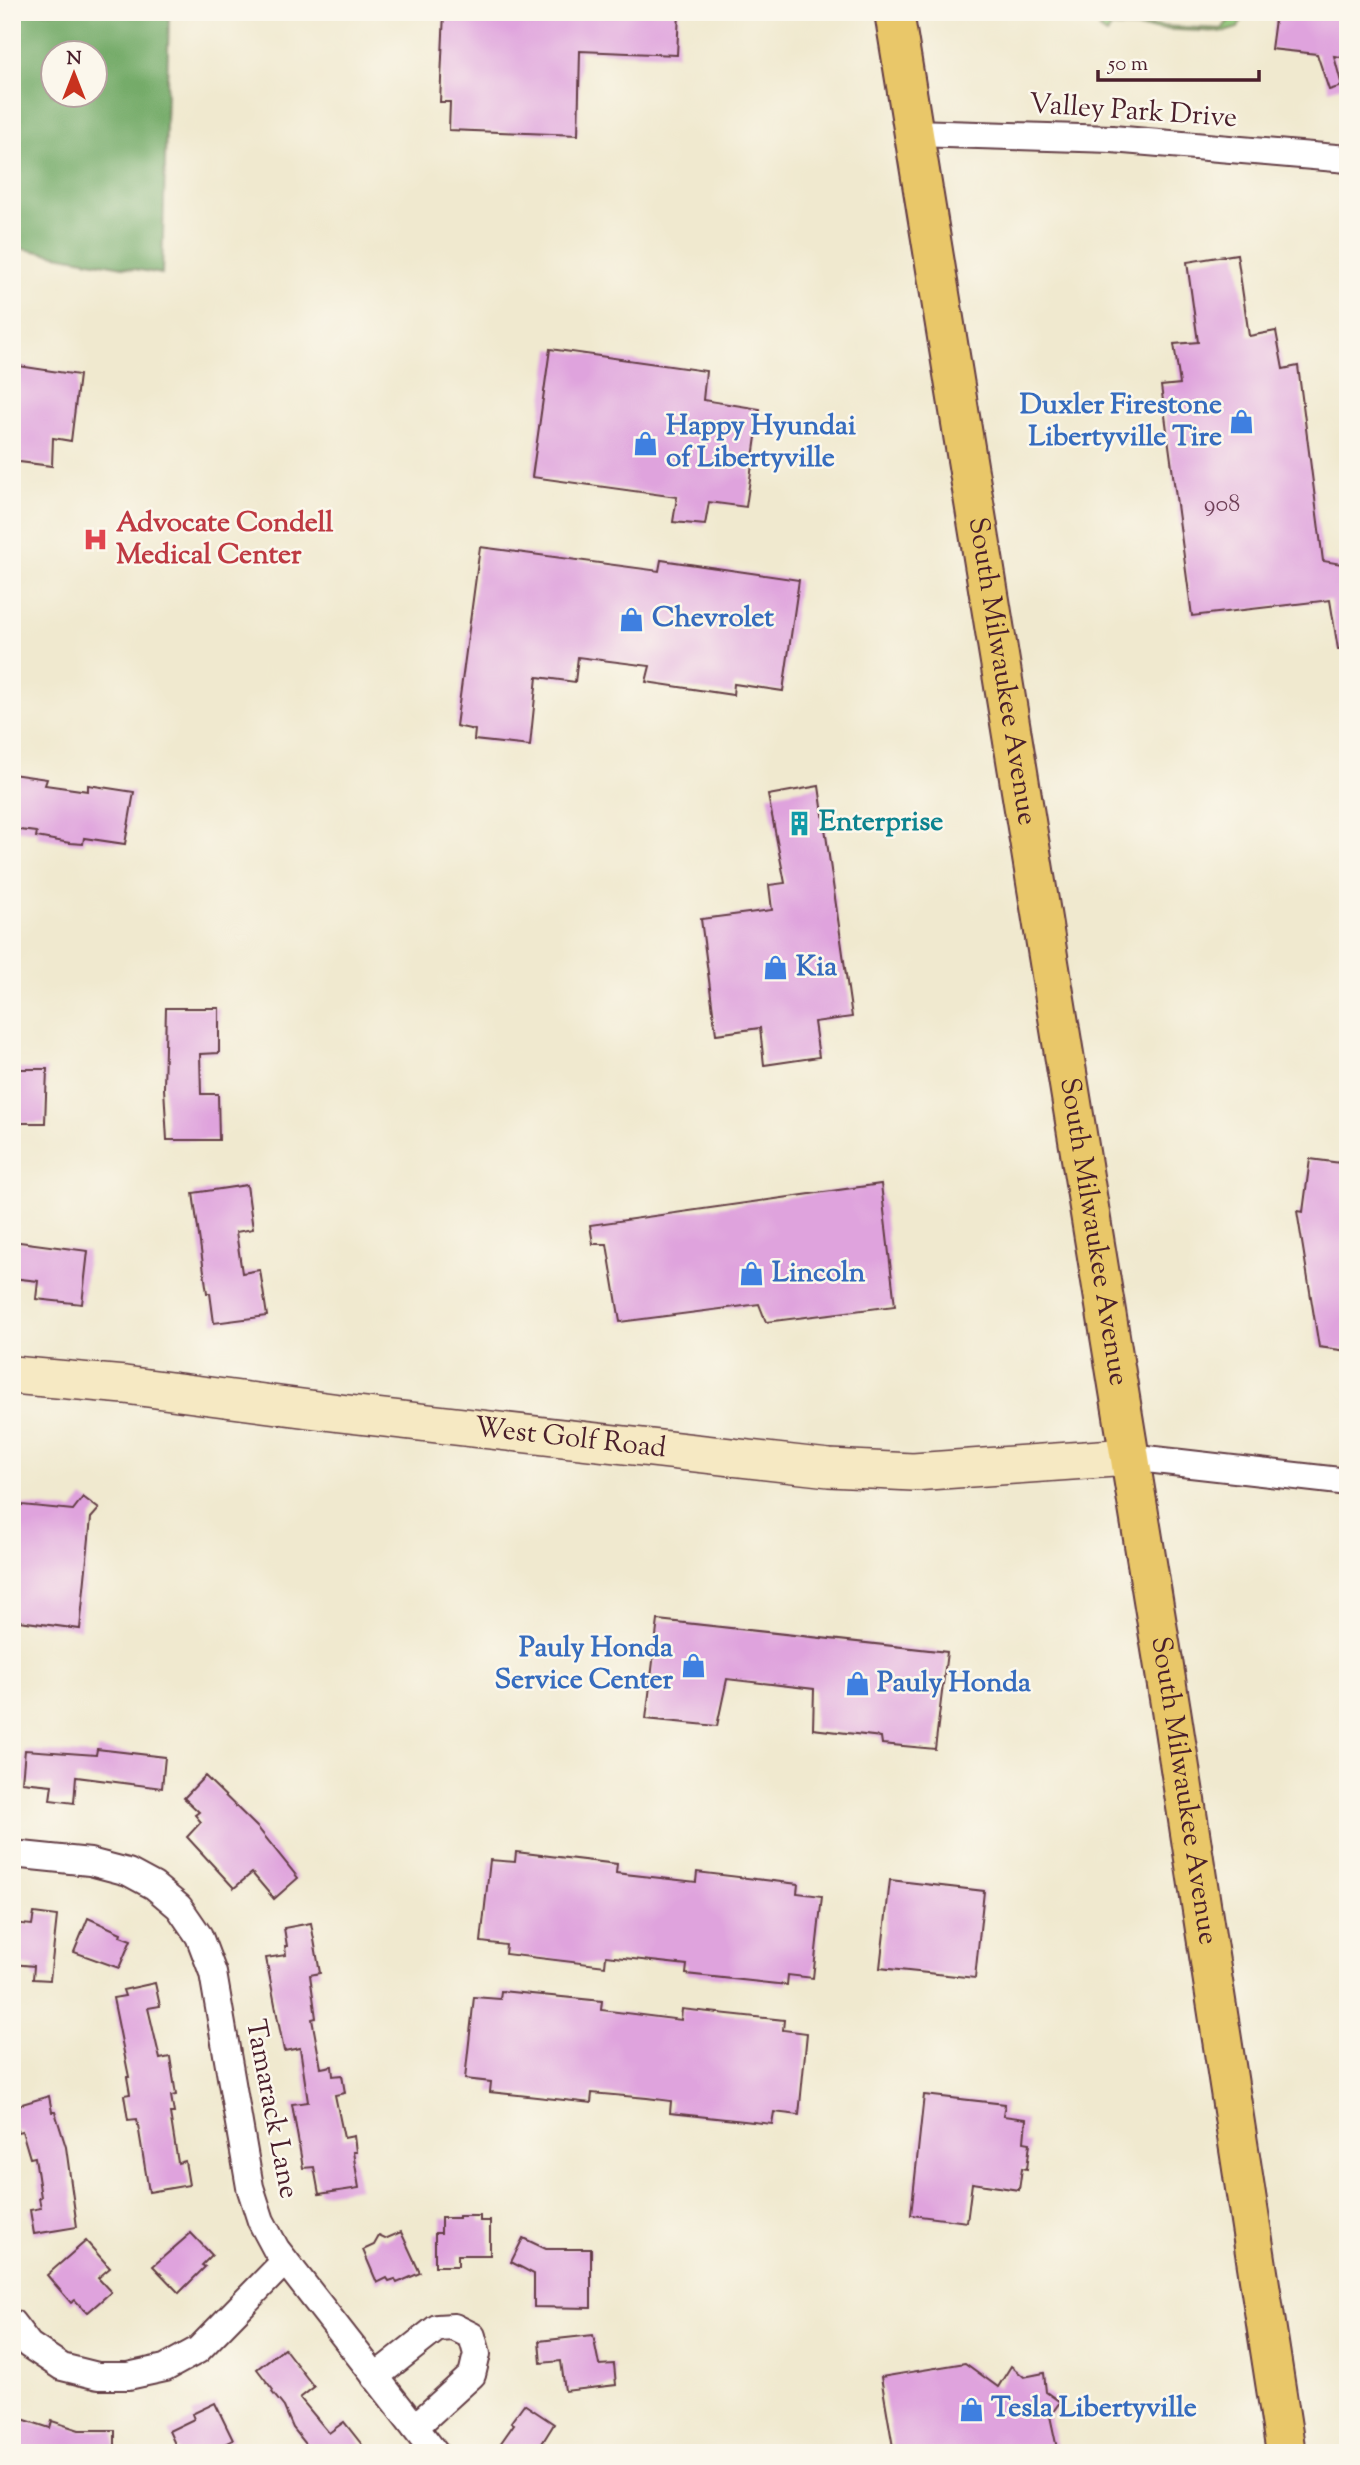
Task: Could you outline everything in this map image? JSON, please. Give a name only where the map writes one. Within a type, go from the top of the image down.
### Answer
[{"type":"main road","name":"South Milwaukee Avenue","points":[[894,12],[1173,1723],[1286,2453]]},
{"type":"street","name":"Valley Park Drive","points":[[914,133],[1112,139],[1348,159]]},
{"type":"street","name":"West Golf Road","points":[[12,1375],[125,1385],[340,1413],[829,1468],[914,1472],[1129,1457]]},
{"type":"street","points":[[1129,1457],[1348,1482]]},
{"type":"street","name":"Tamarack Lane","points":[[12,1854],[90,1862],[128,1872],[154,1886],[179,1907],[199,1936],[213,1973],[250,2187],[261,2221],[285,2262],[435,2453]]},
{"type":"street","points":[[12,2323],[29,2346],[62,2367],[98,2376],[128,2376],[165,2368],[198,2350],[285,2262]]},
{"type":"street","points":[[374,2377],[437,2328],[454,2327],[472,2336],[477,2354],[472,2375],[415,2427]]},
{"type":"green space","points":[[12,12],[169,12],[162,274],[12,247]]},
{"type":"green space","points":[[1235,12],[1246,12],[1238,28],[1224,32],[1111,27],[1107,34],[1099,29],[1103,21],[1110,26],[1222,29]]},
{"type":"building","points":[[444,12],[679,12],[677,55],[580,51],[578,135],[449,130],[450,102],[440,102]]},
{"type":"building","points":[[1276,12],[1348,12],[1348,58],[1334,56],[1342,86],[1329,90],[1317,54],[1271,49]]},
{"type":"building","points":[[1237,254],[1249,336],[1276,331],[1283,369],[1298,366],[1323,561],[1348,565],[1348,649],[1338,649],[1330,600],[1192,616],[1161,386],[1180,384],[1174,344],[1198,342],[1187,262]]},
{"type":"building","name":"Happy Hyundai of Libertyville","points":[[550,349],[706,371],[703,400],[760,409],[746,507],[709,502],[705,525],[673,522],[677,497],[532,477]]},
{"type":"building","points":[[12,365],[79,375],[71,441],[53,438],[52,466],[12,461]]},
{"type":"building","name":"Chevrolet","points":[[480,547],[659,571],[661,560],[799,580],[783,691],[734,684],[733,695],[646,682],[650,666],[578,657],[575,682],[537,677],[530,746],[474,740],[475,730],[456,726]]},
{"type":"building","points":[[12,774],[47,779],[45,785],[88,791],[88,785],[134,792],[125,844],[84,838],[83,844],[70,843],[36,837],[37,832],[12,829]]},
{"type":"building","name":"Kia","points":[[819,786],[852,1017],[814,1022],[819,1057],[764,1065],[760,1028],[716,1034],[701,919],[772,910],[769,885],[785,883],[768,795]]},
{"type":"building","points":[[166,1008],[219,1008],[219,1053],[200,1054],[201,1094],[218,1094],[219,1140],[167,1140],[164,1088]]},
{"type":"building","points":[[12,1069],[47,1069],[45,1123],[12,1123]]},
{"type":"building","points":[[1310,1159],[1348,1164],[1348,1351],[1319,1347],[1297,1211],[1303,1212]]},
{"type":"building","name":"Lincoln","points":[[881,1184],[895,1306],[766,1322],[759,1304],[620,1322],[607,1244],[593,1244],[590,1225]]},
{"type":"building","points":[[247,1185],[253,1229],[236,1232],[242,1273],[260,1270],[267,1316],[214,1323],[210,1293],[207,1293],[193,1193]]},
{"type":"building","points":[[12,1241],[88,1251],[82,1304],[36,1299],[38,1281],[12,1278]]},
{"type":"building","points":[[83,1497],[99,1509],[91,1518],[80,1629],[12,1620],[12,1504],[73,1510]]},
{"type":"building","name":"Pauly Honda","points":[[658,1620],[947,1652],[935,1749],[882,1744],[881,1737],[813,1729],[814,1689],[727,1679],[717,1726],[646,1719]]},
{"type":"building","points":[[97,1749],[165,1757],[162,1788],[76,1777],[74,1803],[50,1800],[52,1785],[22,1782],[25,1750],[96,1755]]},
{"type":"building","points":[[205,1776],[258,1828],[298,1878],[274,1899],[252,1873],[234,1888],[187,1837],[201,1822],[195,1815],[199,1812],[184,1798]]},
{"type":"building","points":[[516,1852],[617,1864],[616,1873],[696,1882],[697,1872],[798,1884],[797,1893],[822,1896],[813,1978],[788,1975],[787,1985],[686,1974],[687,1965],[606,1956],[605,1966],[505,1954],[506,1945],[481,1942],[490,1860],[515,1862]]},
{"type":"building","points":[[890,1880],[984,1891],[975,1978],[880,1968]]},
{"type":"building","points":[[34,1913],[57,1916],[50,1980],[33,1979],[34,1966],[12,1964],[12,1923],[32,1925]]},
{"type":"building","points":[[88,1918],[131,1940],[119,1968],[74,1952]]},
{"type":"building","points":[[311,1923],[320,1973],[310,1975],[316,2018],[312,2019],[321,2068],[332,2066],[333,2076],[342,2075],[345,2093],[335,2095],[344,2138],[354,2136],[356,2152],[353,2152],[359,2188],[319,2194],[314,2167],[303,2168],[292,2104],[308,2102],[300,2048],[284,2051],[266,1958],[286,1955],[284,1928]]},
{"type":"building","points":[[155,1983],[160,2006],[148,2008],[160,2059],[170,2057],[176,2095],[171,2096],[174,2113],[170,2113],[178,2163],[185,2161],[189,2185],[149,2192],[137,2119],[128,2120],[124,2095],[130,2094],[129,2077],[113,1998],[125,1996],[123,1990]]},
{"type":"building","points":[[501,1991],[602,2001],[601,2010],[681,2020],[682,2009],[784,2020],[783,2030],[807,2033],[799,2115],[774,2112],[772,2124],[670,2113],[671,2101],[647,2098],[592,2093],[591,2103],[490,2092],[491,2082],[465,2079],[474,1997],[500,1999]]},
{"type":"building","points":[[924,2095],[1005,2104],[1003,2116],[1026,2119],[1024,2142],[1030,2143],[1027,2169],[1022,2168],[1019,2190],[972,2183],[967,2222],[911,2215]]},
{"type":"building","points":[[49,2096],[52,2112],[55,2112],[66,2147],[77,2227],[34,2234],[30,2210],[41,2208],[35,2157],[30,2158],[22,2131],[17,2132],[12,2107]]},
{"type":"building","points":[[480,2216],[480,2221],[490,2221],[490,2255],[458,2255],[458,2266],[435,2266],[435,2233],[441,2233],[441,2218]]},
{"type":"building","points":[[401,2232],[420,2273],[397,2283],[395,2279],[389,2281],[387,2278],[377,2283],[363,2250],[374,2245],[379,2236],[385,2239]]},
{"type":"building","points":[[191,2233],[212,2255],[202,2265],[205,2267],[179,2293],[153,2266]]},
{"type":"building","points":[[523,2238],[546,2249],[591,2249],[591,2308],[534,2307],[534,2274],[511,2262]]},
{"type":"building","points":[[86,2241],[110,2268],[98,2278],[111,2292],[87,2313],[75,2300],[71,2303],[47,2275]]},
{"type":"building","points":[[593,2335],[599,2365],[614,2364],[616,2385],[565,2391],[561,2361],[541,2363],[539,2341]]},
{"type":"building","points":[[284,2348],[314,2387],[300,2398],[329,2433],[344,2422],[363,2446],[354,2453],[305,2453],[310,2449],[293,2428],[284,2407],[257,2369]]},
{"type":"building","name":"Tesla Libertyville","points":[[965,2363],[998,2387],[1011,2366],[1024,2377],[1044,2373],[1046,2392],[1060,2402],[1050,2416],[1058,2453],[894,2453],[881,2377]]},
{"type":"building","points":[[215,2403],[233,2440],[207,2453],[179,2453],[169,2431],[194,2419],[192,2414]]},
{"type":"building","points":[[524,2404],[554,2424],[536,2453],[507,2453],[498,2447]]},
{"type":"building","points":[[22,2419],[50,2428],[52,2421],[79,2430],[115,2430],[115,2453],[12,2453]]},
{"type":"place","name":"Duxler Firestone Libertyville Tire","points":[[1242,422]]},
{"type":"place","name":"Happy Hyundai of Libertyville","points":[[646,443]]},
{"type":"place","name":"Advocate Condell Medical Center","points":[[96,540]]},
{"type":"place","name":"Chevrolet","points":[[632,619]]},
{"type":"place","name":"Enterprise","points":[[799,823]]},
{"type":"place","name":"Kia","points":[[776,968]]},
{"type":"place","name":"Lincoln","points":[[752,1274]]},
{"type":"place","name":"Pauly Honda Service Center","points":[[693,1665]]},
{"type":"place","name":"Pauly Honda","points":[[857,1684]]},
{"type":"place","name":"Tesla Libertyville","points":[[971,2409]]}]
